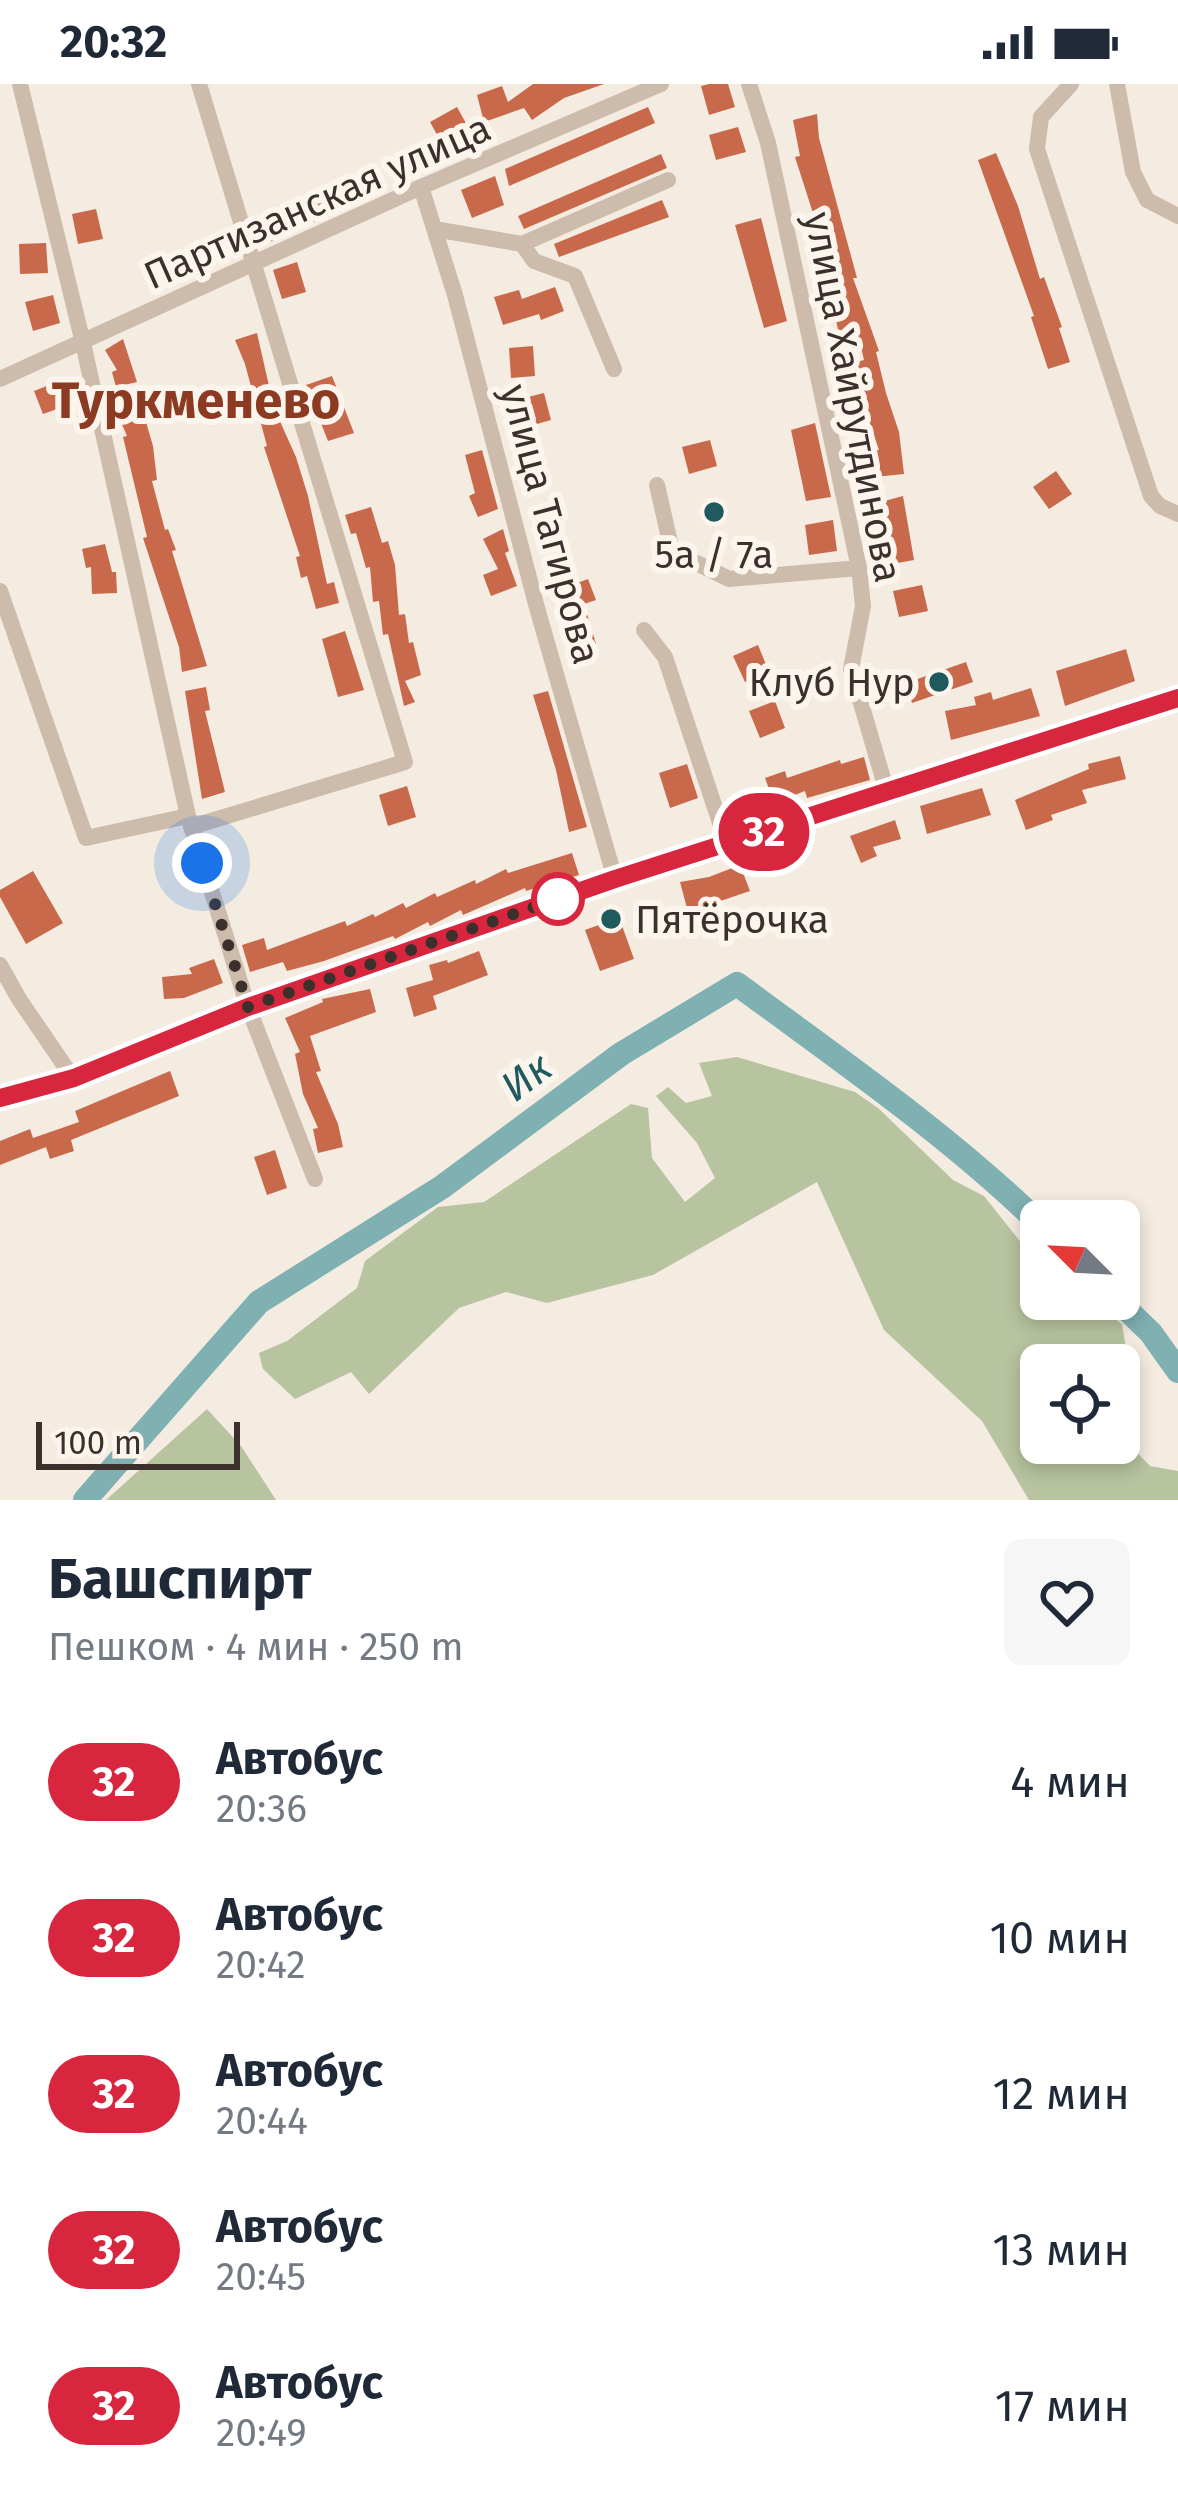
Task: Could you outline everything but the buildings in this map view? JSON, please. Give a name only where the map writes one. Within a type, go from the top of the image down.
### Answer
[{"type":"main road","points":[[0,1098],[74,1078],[248,1007],[615,879],[1178,698]]},
{"type":"street","points":[[20,84],[189,821],[248,1007],[315,1180]]},
{"type":"street","points":[[0,591],[86,838],[189,821],[405,763],[199,84]]},
{"type":"street","name":"Партизанская улица","points":[[0,379],[421,187],[661,84]]},
{"type":"street","name":"улица Хайрутдинова","points":[[749,84],[768,143],[859,568],[863,606],[850,669],[887,792]]},
{"type":"street","points":[[1071,84],[1041,117],[1037,149],[1150,496],[1178,514]]},
{"type":"street","points":[[1117,84],[1133,172],[1147,200],[1178,216]]},
{"type":"street","points":[[434,229],[522,244],[668,180]]},
{"type":"street","name":"улица Тагирова","points":[[421,187],[615,879]]},
{"type":"street","points":[[522,244],[534,261],[574,276],[614,369]]},
{"type":"street","points":[[657,485],[672,551],[729,580],[859,568]]},
{"type":"street","points":[[644,630],[665,658],[727,844]]},
{"type":"street","points":[[0,964],[74,1078]]},
{"type":"green space","points":[[737,1057],[855,1092],[953,1180],[984,1196],[1020,1241],[1020,1320],[1116,1320],[1122,1324],[1125,1344],[1020,1344],[1020,1464],[1140,1464],[1140,1456],[1150,1466],[1178,1471],[1178,1500],[1029,1500],[982,1421],[884,1330],[817,1182],[653,1275],[547,1303],[506,1292],[459,1308],[369,1394],[351,1372],[295,1399],[263,1369],[259,1353],[287,1341],[357,1288],[365,1261],[438,1207],[484,1202],[631,1104],[648,1108],[652,1158],[685,1202],[715,1178],[697,1143],[656,1096],[668,1087],[686,1103],[712,1096],[699,1063]]},
{"type":"green space","points":[[207,1409],[241,1446],[276,1500],[106,1500]]},
{"type":"waterway","name":"Ик","points":[[85,1500],[259,1302],[442,1187],[621,1054],[737,984],[932,1129],[1020,1205]]},
{"type":"waterway","name":"Ик","points":[[1138,1320],[1178,1371]]},
{"type":"bus line","name":"32","points":[[0,1098],[74,1078],[248,1007],[615,879],[1178,698]]},
{"type":"place","name":"5а / 7а","points":[[714,512]]},
{"type":"place","name":"Клуб Нур","points":[[939,682]]},
{"type":"place","name":"Пятёрочка","points":[[611,919]]},
{"type":"district","name":"Туркменево","points":[[196,400]]},
{"type":"route","points":[[202,863],[248,1007],[574,893],[558,899]]}]
